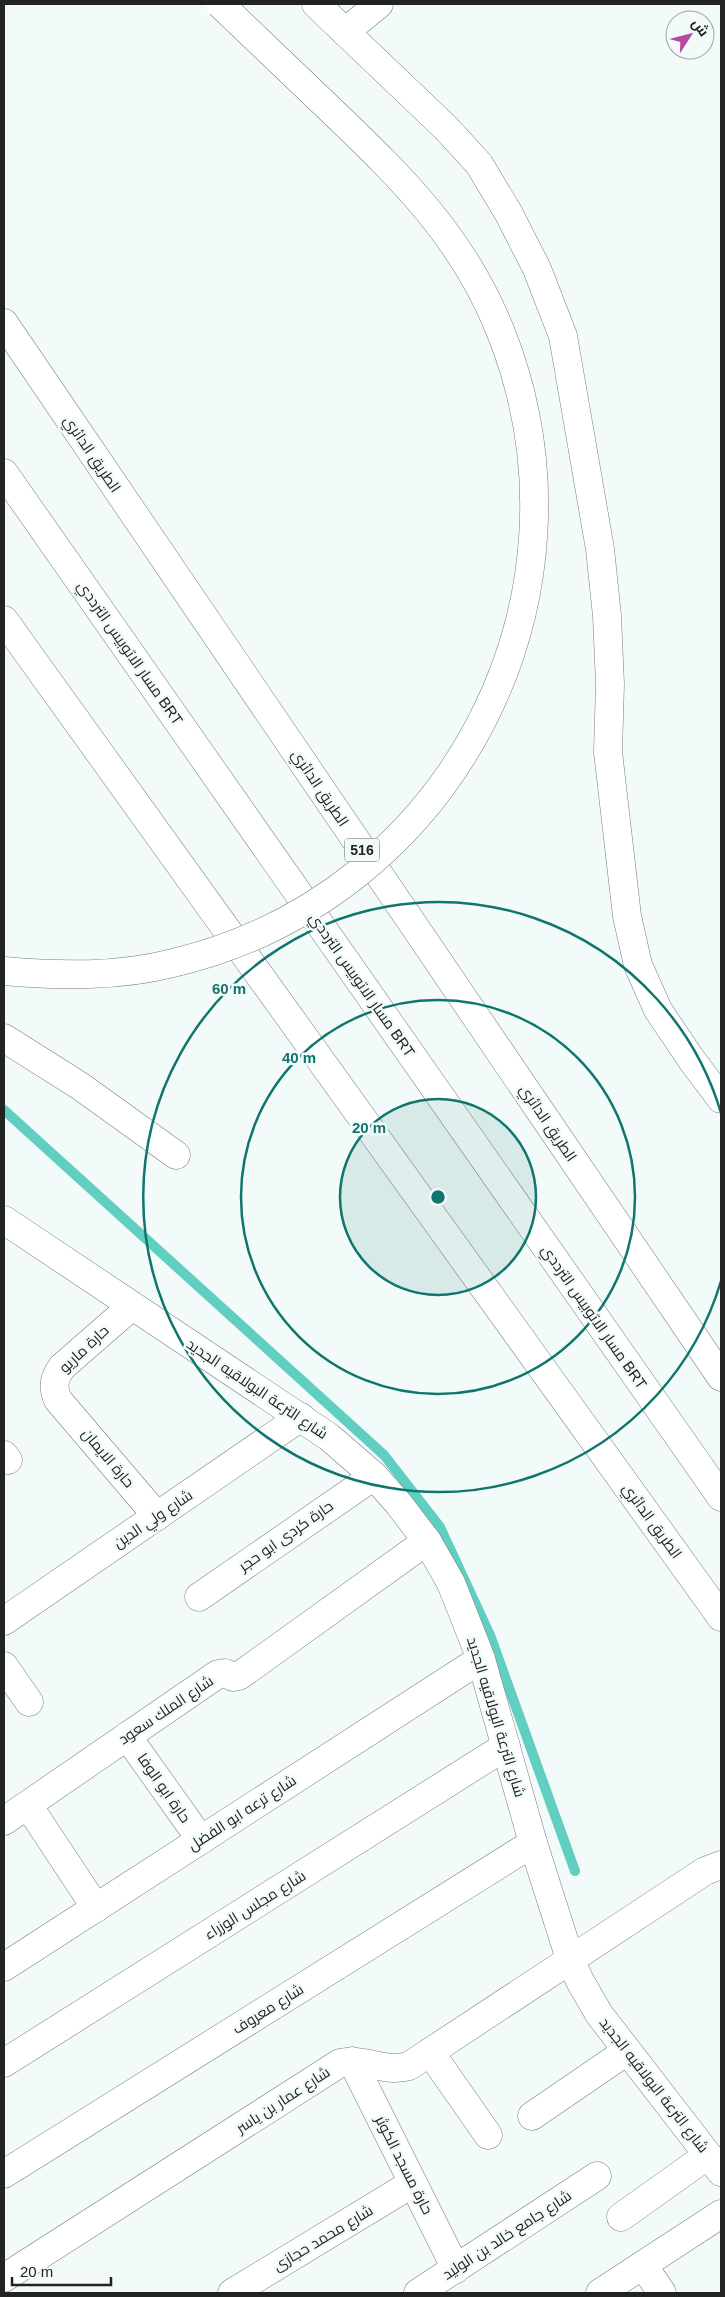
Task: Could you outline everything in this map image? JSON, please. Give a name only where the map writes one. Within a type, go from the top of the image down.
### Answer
[{"type":"main road","points":[[4,971],[49,975],[111,973],[172,964],[232,946],[289,920],[341,886],[389,846],[431,801],[467,750],[495,694],[517,636],[530,575],[534,512],[531,450],[520,388],[500,329],[472,272],[438,220],[397,173],[220,4]]},
{"type":"main road","points":[[316,4],[446,128],[479,164],[509,214],[537,269],[563,336],[600,549],[608,645],[608,752],[627,916],[638,964],[658,1010],[721,1099]]},
{"type":"main road","points":[[346,32],[380,4]]},
{"type":"main road","name":"الطريق الدائري","points":[[4,323],[721,1378]]},
{"type":"main road","name":"مسار الاتوبيس الترددي BRT","points":[[4,473],[721,1497]]},
{"type":"main road","name":"الطريق الدائري","points":[[4,620],[721,1617]]},
{"type":"main road","points":[[5,1040],[80,1086],[176,1155]]},
{"type":"main road","name":"شارع الترعة البولاقيه الجديد","points":[[4,1220],[329,1436],[374,1476],[398,1502],[427,1541],[451,1583],[481,1659],[533,1843],[570,1959],[599,2014],[715,2163]]},
{"type":"main road","name":"حارة ماريو","points":[[58,1400],[54,1392],[54,1383],[62,1367],[132,1306]]},
{"type":"main road","name":"حارة الايمان","points":[[58,1400],[157,1516]]},
{"type":"main road","name":"شارع ولي الدين","points":[[4,1621],[301,1417]]},
{"type":"main road","name":"حارة كردى ابو حجر","points":[[199,1597],[374,1476]]},
{"type":"main road","name":"شارع الملك سعود","points":[[4,1821],[218,1674],[225,1672],[233,1677],[239,1676],[427,1541]]},
{"type":"main road","name":"شارع ترعه ابو الفضل","points":[[4,1968],[481,1659]]},
{"type":"main road","points":[[4,1666],[29,1702]]},
{"type":"main road","name":"حارة ابو الوفا","points":[[128,1736],[201,1840]]},
{"type":"main road","name":"شارع مجلس الوزراء","points":[[4,2063],[506,1746]]},
{"type":"main road","points":[[28,1805],[96,1908]]},
{"type":"main road","name":"شارع معروف","points":[[4,2174],[533,1843]]},
{"type":"main road","points":[[352,2061],[364,2062],[386,2069],[398,2069],[409,2066],[705,1871],[721,1865]]},
{"type":"main road","points":[[532,2116],[627,2051]]},
{"type":"main road","points":[[430,2052],[488,2135]]},
{"type":"main road","name":"حارة مسجد الكوثر","points":[[352,2061],[456,2269]]},
{"type":"main road","name":"شارع عمار بن ياسر","points":[[4,2278],[330,2069],[340,2063],[352,2061]]},
{"type":"main road","points":[[620,2217],[715,2163]]},
{"type":"main road","name":"شارع جامع خالد بن الوليد","points":[[418,2293],[597,2176]]},
{"type":"main road","name":"شارع محمد حجازى","points":[[232,2293],[413,2183]]},
{"type":"main road","points":[[600,2293],[721,2214]]},
{"type":"main road","points":[[642,2265],[662,2293]]},
{"type":"waterway","points":[[4,1110],[384,1455],[440,1527],[490,1635],[575,1871]]}]
